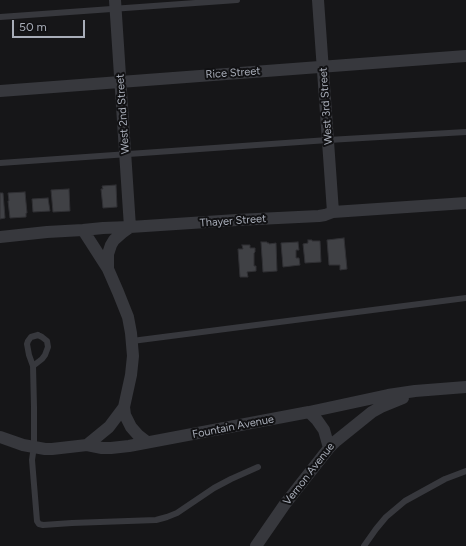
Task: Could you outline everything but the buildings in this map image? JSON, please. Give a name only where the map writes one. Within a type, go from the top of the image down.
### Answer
[{"type":"street","name":"West 3rd Street","points":[[318,0],[334,212]]},
{"type":"street","name":"West 2nd Street","points":[[116,4],[130,227]]},
{"type":"street","name":"Rice Street","points":[[0,91],[466,56]]},
{"type":"street","name":"Thayer Street","points":[[0,237],[103,228],[319,216],[334,212],[466,202]]},
{"type":"street","points":[[108,269],[108,254],[111,245],[114,240],[130,227]]},
{"type":"street","points":[[83,230],[108,269],[128,317],[133,356],[131,375],[124,407],[125,415],[131,427],[147,442]]},
{"type":"street","name":"Fountain Avenue","points":[[0,437],[23,445],[52,449],[87,445],[111,448],[129,446],[309,412],[388,395],[415,391],[466,387]]},
{"type":"street","name":"Vernon Avenue","points":[[256,546],[285,504],[336,440],[372,412],[415,391]]},
{"type":"street","points":[[87,445],[109,427],[124,407]]},
{"type":"street","points":[[309,412],[324,430],[329,448]]},
{"type":"lane","points":[[0,17],[116,4],[237,0]]},
{"type":"lane","points":[[0,163],[466,132]]},
{"type":"lane","points":[[132,341],[466,298]]},
{"type":"lane","points":[[33,366],[42,359],[48,347],[42,336],[31,337],[27,344],[33,366],[34,446],[32,460],[37,521],[39,524],[156,520],[177,513],[214,488],[258,467]]},
{"type":"lane","points":[[364,546],[386,517],[405,501],[445,479],[466,471]]}]
